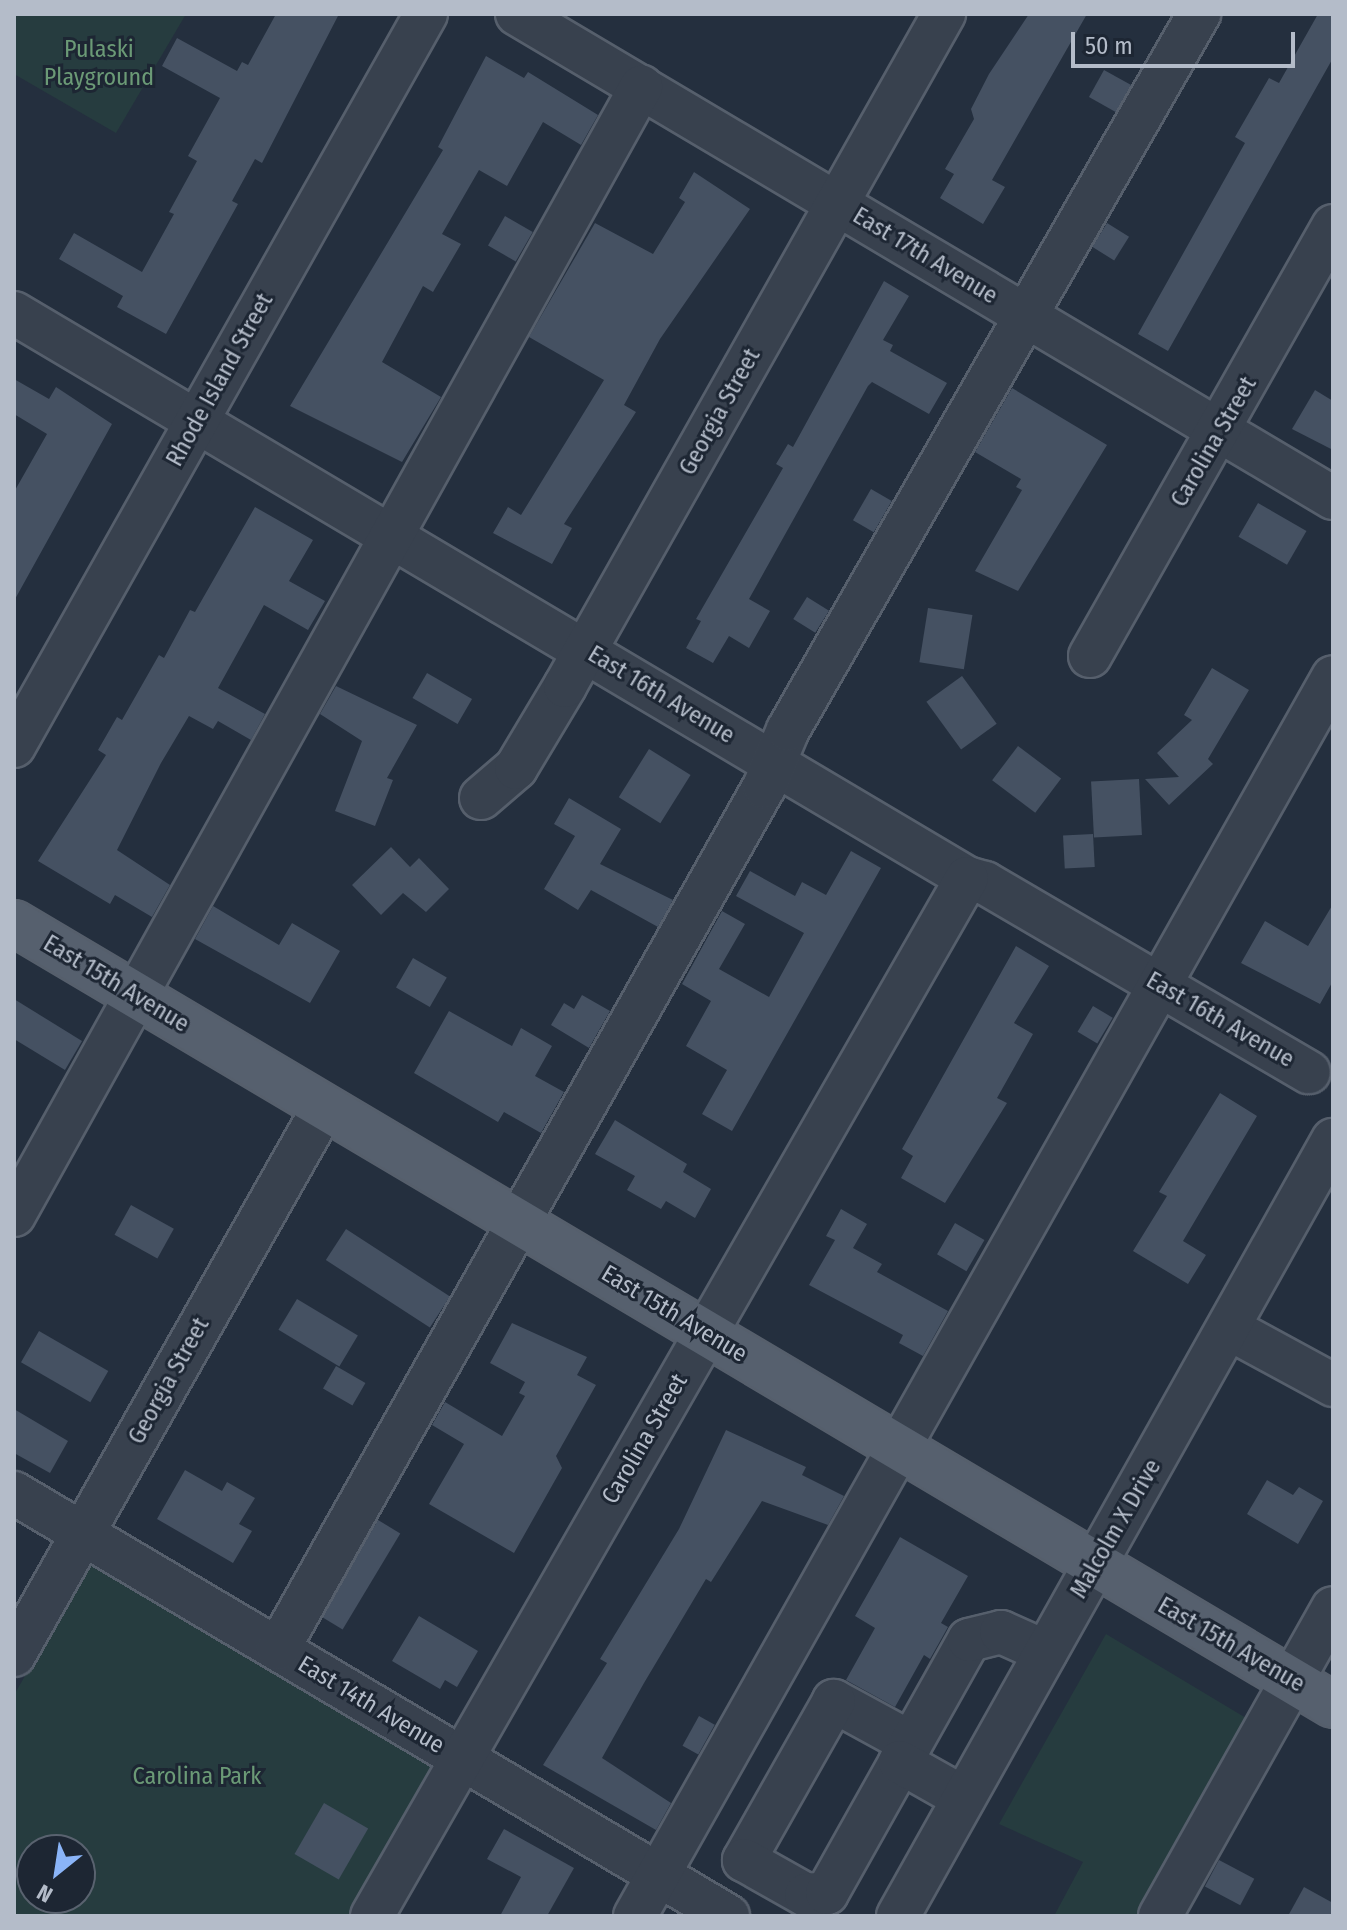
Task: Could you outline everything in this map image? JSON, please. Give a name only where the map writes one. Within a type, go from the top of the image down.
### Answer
[{"type":"main road","name":"East 15th Avenue","points":[[14,923],[1333,1705]]},
{"type":"street","name":"Rhode Island Street","points":[[14,746],[426,14]]},
{"type":"street","name":"Georgia Street","points":[[481,798],[516,768],[944,14]]},
{"type":"street","points":[[278,1649],[774,762],[1199,14]]},
{"type":"street","name":"East 17th Avenue","points":[[534,18],[641,87],[1333,498]]},
{"type":"street","points":[[17,1201],[641,87]]},
{"type":"street","name":"Carolina Street","points":[[1090,656],[1222,431],[1333,226]]},
{"type":"street","name":"East 16th Avenue","points":[[14,313],[967,878],[985,883],[1309,1072]]},
{"type":"street","points":[[635,1916],[1333,677]]},
{"type":"street","name":"Carolina Street","points":[[372,1916],[967,878]]},
{"type":"street","name":"Georgia Street","points":[[14,1655],[324,1107]]},
{"type":"street","name":"Malcolm X Drive","points":[[898,1916],[1230,1329],[1333,1140]]},
{"type":"street","points":[[1230,1329],[1333,1385]]},
{"type":"street","name":"East 14th Avenue","points":[[14,1493],[728,1916]]},
{"type":"street","points":[[1160,1916],[1333,1608]]},
{"type":"street","points":[[964,1798],[906,1752],[974,1636],[1001,1632],[1046,1652]]},
{"type":"green space","name":"Pulaski Playground","points":[[14,14],[186,14],[116,133],[14,74]]},
{"type":"green space","name":"Carolina Park","points":[[94,1556],[455,1765],[367,1916],[14,1916],[14,1695]]},
{"type":"green space","points":[[1106,1634],[1256,1724],[1146,1916],[1054,1916],[1083,1862],[999,1824]]},
{"type":"building","points":[[276,14],[339,14],[262,163],[255,159],[232,201],[238,204],[166,334],[117,307],[123,296],[59,259],[74,233],[142,272],[174,214],[169,212],[197,161],[188,156],[220,98],[162,66],[177,38],[237,71],[242,62],[248,65]]},
{"type":"building","points":[[1029,14],[1087,14],[992,180],[1005,187],[983,224],[940,198],[954,174],[945,169],[974,119],[971,109],[989,74]]},
{"type":"building","points":[[1318,14],[1333,14],[1333,58],[1168,351],[1138,334],[1245,143],[1235,137],[1269,78],[1279,83]]},
{"type":"building","points":[[486,56],[524,78],[528,72],[598,115],[581,145],[543,122],[507,186],[479,170],[442,234],[461,244],[433,292],[423,286],[382,362],[441,397],[402,462],[290,406],[443,150],[438,147]]},
{"type":"building","points":[[1104,70],[1131,85],[1116,112],[1089,97]]},
{"type":"building","points":[[694,172],[750,209],[660,339],[624,405],[636,412],[564,524],[572,528],[552,564],[493,533],[508,507],[521,515],[604,380],[529,337],[595,223],[653,254],[685,202],[679,198]]},
{"type":"building","points":[[505,216],[533,232],[516,261],[488,245]]},
{"type":"building","points":[[1107,223],[1129,237],[1114,261],[1092,247]]},
{"type":"building","points":[[884,281],[909,296],[883,340],[893,345],[890,351],[947,383],[929,414],[872,382],[868,386],[749,599],[770,611],[749,648],[729,636],[713,663],[686,648],[701,621],[696,619],[783,468],[776,464],[788,444],[793,447]]},
{"type":"building","points":[[14,379],[49,399],[56,387],[112,424],[14,601],[14,492],[47,434],[14,414]]},
{"type":"building","points":[[1012,388],[1107,445],[1018,591],[975,571],[1022,490],[1016,487],[1021,479],[975,452]]},
{"type":"building","points":[[1315,390],[1333,401],[1333,450],[1292,429]]},
{"type":"building","points":[[871,489],[892,501],[874,532],[853,520]]},
{"type":"building","points":[[1258,503],[1306,531],[1287,565],[1238,537]]},
{"type":"building","points":[[255,507],[313,540],[289,581],[325,601],[308,630],[264,605],[218,688],[265,714],[251,740],[218,721],[213,729],[189,716],[161,763],[117,850],[170,885],[152,917],[115,895],[110,904],[38,861],[106,755],[98,750],[117,717],[122,720],[159,655],[164,658],[190,610],[195,612]]},
{"type":"building","points":[[807,597],[829,611],[815,633],[793,619]]},
{"type":"building","points":[[928,608],[972,615],[964,669],[919,662]]},
{"type":"building","points":[[1212,668],[1249,690],[1208,759],[1213,764],[1169,805],[1145,779],[1179,777],[1157,753],[1192,720],[1184,715]]},
{"type":"building","points":[[427,673],[472,699],[458,724],[412,698]]},
{"type":"building","points":[[962,676],[997,724],[961,750],[926,702]]},
{"type":"building","points":[[336,686],[417,725],[387,778],[393,780],[375,826],[335,811],[362,741],[320,714]]},
{"type":"building","points":[[1018,746],[1061,778],[1035,813],[992,780]]},
{"type":"building","points":[[649,749],[691,775],[660,823],[619,797]]},
{"type":"building","points":[[1139,779],[1142,835],[1094,837],[1091,782]]},
{"type":"building","points":[[569,798],[621,829],[600,864],[673,900],[658,927],[591,890],[578,910],[544,889],[575,836],[554,824]]},
{"type":"building","points":[[1093,834],[1095,867],[1065,869],[1063,836]]},
{"type":"building","points":[[391,847],[410,867],[419,858],[449,889],[426,912],[403,893],[381,915],[352,885]]},
{"type":"building","points":[[851,851],[881,868],[732,1131],[702,1114],[727,1070],[686,1046],[711,1001],[682,984],[722,911],[745,924],[719,969],[769,997],[804,933],[736,896],[750,871],[795,896],[802,882],[826,895]]},
{"type":"building","points":[[1333,904],[1333,981],[1320,1004],[1241,963],[1265,921],[1308,946]]},
{"type":"building","points":[[213,906],[279,945],[292,923],[340,951],[310,1003],[195,939]]},
{"type":"building","points":[[1016,946],[1049,966],[1014,1023],[1033,1034],[997,1098],[1007,1103],[945,1203],[901,1178],[913,1156],[902,1149]]},
{"type":"building","points":[[413,958],[447,978],[430,1007],[396,987]]},
{"type":"building","points":[[582,995],[610,1011],[589,1048],[551,1025],[564,1003],[574,1009]]},
{"type":"building","points":[[14,999],[82,1041],[65,1070],[14,1039]]},
{"type":"building","points":[[1093,1006],[1113,1018],[1097,1044],[1078,1032]]},
{"type":"building","points":[[449,1011],[512,1046],[521,1028],[552,1046],[535,1076],[564,1092],[541,1133],[504,1112],[498,1122],[414,1073]]},
{"type":"building","points":[[1220,1093],[1257,1116],[1183,1241],[1206,1255],[1188,1284],[1133,1251],[1167,1196],[1159,1192]]},
{"type":"building","points":[[615,1120],[687,1164],[683,1172],[711,1189],[695,1218],[666,1201],[661,1209],[627,1190],[635,1176],[595,1154]]},
{"type":"building","points":[[131,1205],[174,1229],[157,1258],[115,1235]]},
{"type":"building","points":[[841,1209],[867,1224],[853,1248],[882,1264],[877,1272],[948,1311],[923,1356],[899,1343],[903,1335],[809,1285],[835,1240],[826,1236]]},
{"type":"building","points":[[955,1223],[984,1240],[966,1271],[937,1254]]},
{"type":"building","points":[[346,1229],[450,1297],[430,1328],[326,1260]]},
{"type":"building","points":[[297,1299],[358,1336],[339,1366],[278,1330]]},
{"type":"building","points":[[512,1323],[587,1357],[577,1375],[596,1385],[556,1456],[562,1468],[514,1553],[429,1504],[464,1444],[432,1425],[445,1402],[502,1436],[525,1396],[519,1393],[525,1382],[490,1363]]},
{"type":"building","points":[[39,1331],[108,1371],[90,1402],[21,1362]]},
{"type":"building","points":[[336,1366],[365,1383],[352,1406],[323,1389]]},
{"type":"building","points":[[14,1409],[68,1441],[50,1473],[14,1453]]},
{"type":"building","points":[[726,1430],[806,1467],[802,1475],[844,1496],[828,1525],[762,1501],[711,1582],[706,1579],[644,1683],[602,1758],[671,1803],[656,1830],[543,1765],[607,1663],[600,1659],[679,1529]]},
{"type":"building","points":[[185,1470],[222,1491],[227,1482],[255,1498],[239,1524],[252,1531],[233,1563],[157,1519]]},
{"type":"building","points":[[1267,1480],[1293,1495],[1299,1487],[1323,1501],[1298,1544],[1247,1514]]},
{"type":"building","points":[[378,1520],[400,1533],[343,1629],[320,1616]]},
{"type":"building","points":[[900,1537],[968,1576],[941,1623],[948,1627],[930,1659],[924,1655],[895,1707],[846,1680],[875,1628],[855,1616]]},
{"type":"building","points":[[419,1616],[478,1651],[457,1687],[445,1680],[440,1689],[392,1661]]},
{"type":"building","points":[[699,1716],[715,1725],[698,1754],[683,1746]]},
{"type":"building","points":[[324,1803],[368,1828],[339,1880],[294,1854]]},
{"type":"building","points":[[504,1829],[574,1868],[547,1916],[500,1916],[521,1877],[487,1859]]},
{"type":"building","points":[[1219,1860],[1254,1879],[1240,1905],[1205,1886]]},
{"type":"building","points":[[1304,1887],[1333,1903],[1333,1916],[1288,1916]]}]
